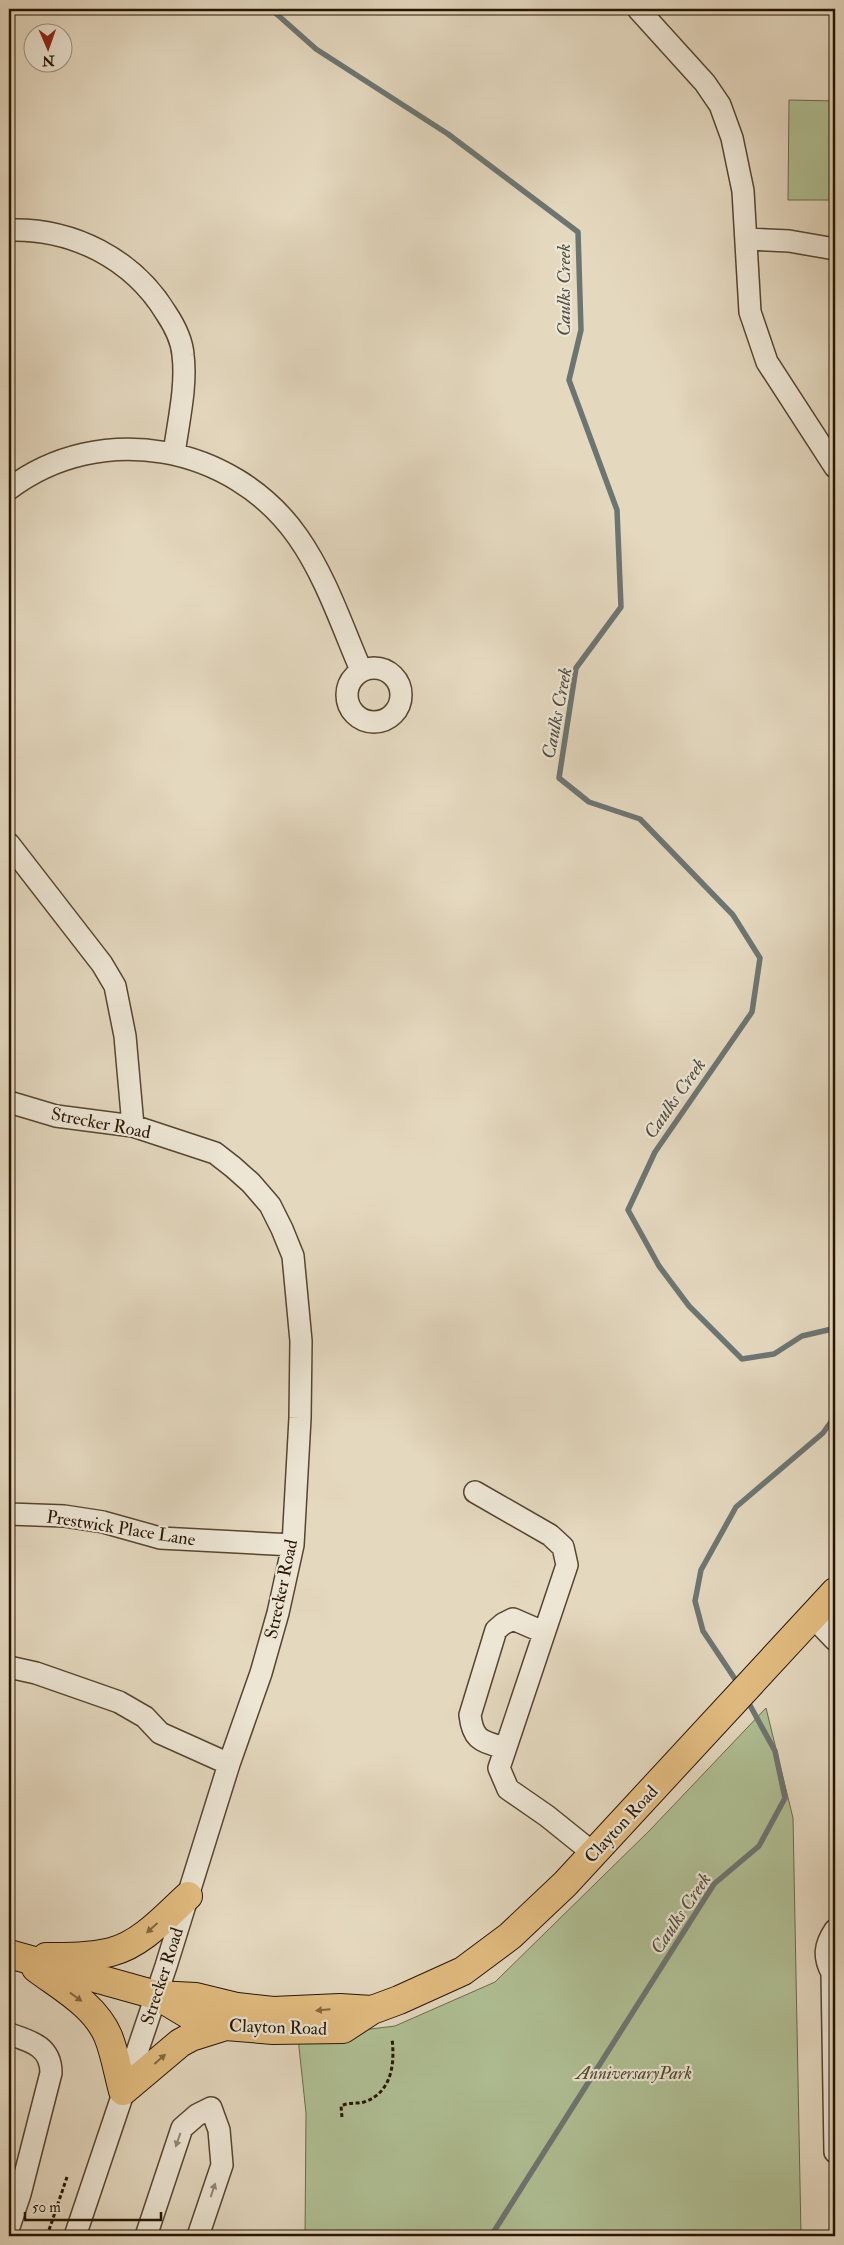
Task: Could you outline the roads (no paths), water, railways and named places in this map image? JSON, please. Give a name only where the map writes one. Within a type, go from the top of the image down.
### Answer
[{"type":"main road","name":"Clayton Road","points":[[156,1995],[191,2016],[226,2026],[273,2030],[343,2029],[372,2010],[463,1970],[510,1936],[565,1884],[835,1592]]},
{"type":"main road","points":[[16,1956],[70,1957],[111,1952],[145,1935],[188,1896]]},
{"type":"main road","name":"Clayton Road","points":[[16,1956],[156,1995],[196,1997],[237,2007],[273,2011],[340,2008],[372,2010]]},
{"type":"main road","points":[[16,1956],[86,2005],[102,2025],[112,2046],[123,2091],[180,2043],[191,2037],[226,2026]]},
{"type":"street","points":[[638,9],[705,83],[720,105],[738,160],[743,191],[750,312],[767,362],[835,468]]},
{"type":"street","points":[[9,230],[43,232],[90,245],[113,257],[136,274],[155,295],[179,338],[183,354],[184,372],[174,454]]},
{"type":"street","points":[[746,239],[790,241],[835,249]]},
{"type":"street","points":[[9,489],[46,468],[76,456],[108,450],[141,449],[174,454],[211,465],[240,481],[264,499],[298,537],[322,577],[361,670]]},
{"type":"street","points":[[9,844],[102,964],[115,986],[125,1036],[133,1126]]},
{"type":"street","name":"Strecker Road","points":[[9,1102],[56,1116],[133,1126],[215,1153],[234,1167],[270,1205],[286,1238],[292,1256],[302,1341],[293,1545],[278,1614],[261,1673],[229,1764],[156,1995],[75,2236]]},
{"type":"street","points":[[475,1492],[550,1535],[563,1547],[567,1564],[504,1748],[499,1768],[508,1789],[547,1816],[593,1853]]},
{"type":"street","name":"Prestwick Place Lane","points":[[9,1514],[64,1516],[104,1522],[160,1538],[293,1545]]},
{"type":"street","points":[[813,1617],[835,1640]]},
{"type":"street","points":[[504,1748],[480,1741],[471,1729],[470,1715],[496,1630],[503,1624],[513,1620],[543,1632]]},
{"type":"street","points":[[9,1667],[36,1673],[119,1702],[145,1717],[160,1734],[229,1764]]},
{"type":"street","points":[[835,1930],[828,1941],[826,1962],[834,1970],[835,2152]]},
{"type":"street","points":[[9,2034],[39,2044],[51,2064],[51,2073],[20,2194],[9,2227]]},
{"type":"street","points":[[146,2236],[182,2128],[197,2114],[211,2108],[218,2130],[222,2165],[198,2236]]},
{"type":"waterway","name":"Caulks Creek","points":[[271,9],[316,49],[448,134],[578,232],[581,330],[569,380],[617,510],[621,607],[576,668],[559,778],[589,802],[640,819],[733,915],[760,958],[752,1012],[655,1152],[628,1210],[659,1266],[689,1306],[742,1359],[774,1354],[802,1336],[832,1329],[835,1332]]},
{"type":"waterway","name":"Caulks Creek","points":[[739,1685],[703,1631],[695,1601],[701,1570],[736,1507],[823,1433],[835,1416]]},
{"type":"waterway","name":"Caulks Creek","points":[[491,2236],[714,1884],[759,1846],[785,1798],[775,1751],[746,1698]]},
{"type":"park label","name":"AnniversaryPark","points":[[634,2073]]}]
